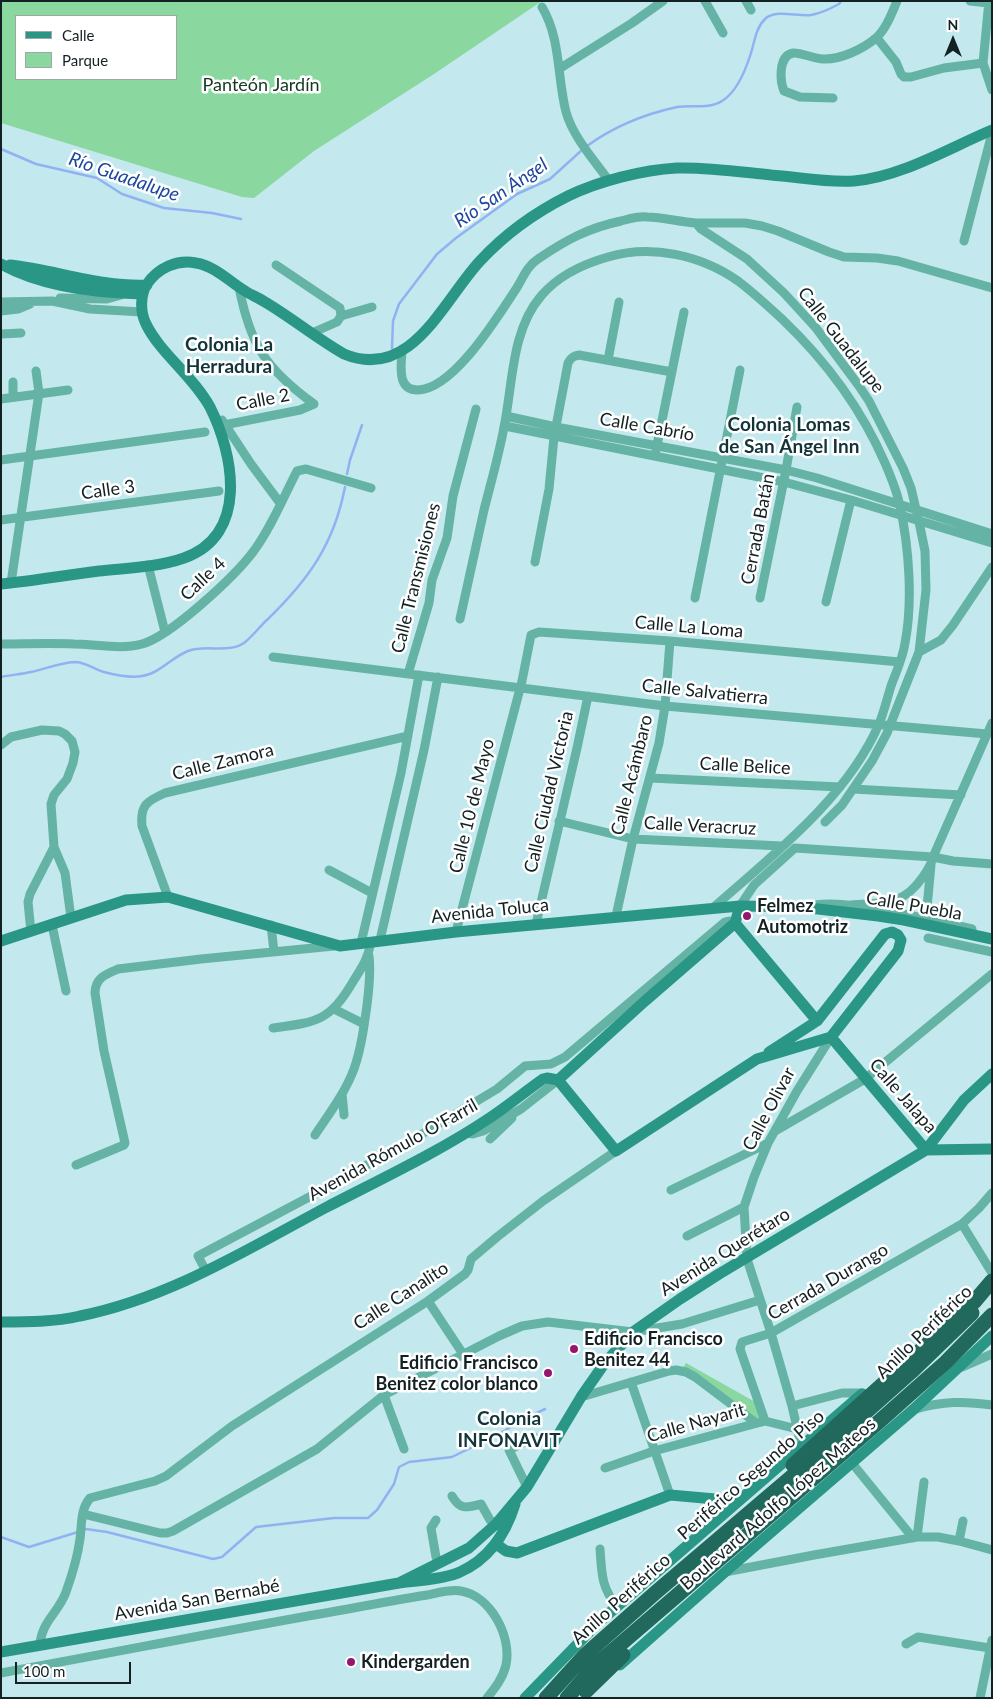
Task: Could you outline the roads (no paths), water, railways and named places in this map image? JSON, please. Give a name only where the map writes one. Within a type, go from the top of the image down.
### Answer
[{"type":"highway","name":"Periférico Segundo Piso","points":[[534,1698],[579,1652],[633,1602],[793,1465],[974,1302],[992,1281]]},
{"type":"highway","name":"Anillo Periférico","points":[[546,1698],[585,1655],[911,1372],[992,1292]]},
{"type":"highway","name":"Anillo Periférico","points":[[567,1698],[595,1666],[882,1420],[946,1362],[992,1315]]},
{"type":"highway","points":[[580,1698],[602,1674],[717,1570],[886,1426],[955,1363],[992,1326]]},
{"type":"highway","points":[[829,1445],[839,1413]]},
{"type":"main road","points":[[6,583],[148,565],[185,558],[200,550],[213,539],[224,524],[231,496],[230,475],[220,430],[210,407],[144,322],[142,312],[145,289],[153,277],[165,268],[181,262],[198,263],[206,266],[265,302],[334,348],[354,358],[369,361],[383,359],[402,352],[423,334],[480,262],[506,236],[540,210],[569,196],[609,181],[678,168],[854,181],[881,176],[907,167],[991,130]]},
{"type":"main road","points":[[2,264],[145,289]]},
{"type":"main road","points":[[2,264],[19,274],[95,291],[124,294],[145,289]]},
{"type":"main road","name":"Avenida Toluca","points":[[1,941],[126,900],[168,897],[340,946],[456,932],[714,907],[801,908]]},
{"type":"main road","points":[[616,1151],[558,1080],[735,923],[740,906]]},
{"type":"main road","name":"Calle Puebla","points":[[801,908],[904,920],[992,939]]},
{"type":"main road","points":[[735,923],[817,1021]]},
{"type":"main road","name":"Calle Olivar","points":[[817,1021],[885,934],[892,932],[898,935],[901,940],[898,951],[831,1037]]},
{"type":"main road","name":"Calle Canalito","points":[[616,1151],[817,1021]]},
{"type":"main road","name":"Calle Canalito","points":[[757,1060],[831,1037]]},
{"type":"main road","name":"Calle Jalapa","points":[[831,1037],[926,1150],[992,1149]]},
{"type":"main road","name":"Avenida Querétaro","points":[[399,1583],[469,1548],[496,1524],[527,1487],[581,1397],[604,1364],[633,1332],[680,1299],[926,1150],[964,1100],[992,1074]]},
{"type":"main road","name":"Avenida Rómulo O'Farril","points":[[1,1322],[49,1321],[79,1317],[158,1293],[206,1271],[401,1169],[490,1117],[543,1079],[558,1080]]},
{"type":"main road","name":"Boulevard Adolfo López Mateos","points":[[525,1698],[591,1630],[938,1327],[992,1273]]},
{"type":"main road","name":"Boulevard Adolfo López Mateos","points":[[586,1698],[619,1666],[725,1572],[914,1409],[992,1336]]},
{"type":"main road","points":[[496,1544],[506,1551],[517,1552],[670,1495],[738,1501]]},
{"type":"main road","name":"Avenida Querétaro","points":[[399,1583],[427,1580],[460,1572],[486,1554],[496,1544],[510,1520],[516,1500]]},
{"type":"main road","points":[[441,1563],[460,1572]]},
{"type":"main road","name":"Avenida San Bernabé","points":[[1,1652],[399,1583]]},
{"type":"street","points":[[559,69],[663,1]]},
{"type":"street","points":[[705,1],[723,33]]},
{"type":"street","points":[[746,1],[751,10]]},
{"type":"street","points":[[834,98],[800,97],[784,91],[781,84],[781,72],[784,61],[789,55],[794,53],[814,59],[832,60],[845,56],[876,38],[890,17],[897,1]]},
{"type":"street","points":[[970,1],[989,2],[983,62],[992,90]]},
{"type":"street","points":[[544,11],[556,44],[567,114],[582,144],[609,181]]},
{"type":"street","points":[[876,38],[896,62],[904,77],[983,62]]},
{"type":"street","points":[[964,241],[990,141],[991,130]]},
{"type":"street","points":[[402,352],[402,380],[405,386],[417,390],[431,387],[459,366],[477,345],[492,326],[526,271],[536,260],[583,232],[599,226],[644,217],[696,223],[745,223],[762,226],[844,257],[877,258],[898,262],[992,288]]},
{"type":"street","name":"Calle Guadalupe","points":[[696,223],[701,229],[747,259],[784,293],[816,328],[869,401],[911,488],[920,522],[926,590],[919,652],[891,726],[872,761],[842,805],[825,822]]},
{"type":"street","points":[[460,618],[505,426],[522,333],[530,310],[550,287],[566,274],[589,262],[617,254],[642,251],[679,255],[707,264],[738,281],[766,304],[805,341],[843,388],[870,431],[894,484],[900,504],[906,546],[909,593],[905,646],[878,725],[854,768],[840,787],[806,825],[714,907]]},
{"type":"street","points":[[276,265],[340,308],[341,316],[337,322],[312,333]]},
{"type":"street","name":"Calle 2","points":[[224,425],[300,410],[314,404],[282,379],[262,356],[254,342],[247,322],[239,287]]},
{"type":"street","points":[[52,301],[60,298],[107,299],[124,294]]},
{"type":"street","points":[[1,302],[52,301],[90,309],[142,312]]},
{"type":"street","points":[[1,310],[18,309],[32,302]]},
{"type":"street","points":[[608,360],[619,302]]},
{"type":"street","points":[[341,316],[372,308]]},
{"type":"street","points":[[654,456],[684,312]]},
{"type":"street","points":[[1,334],[21,333]]},
{"type":"street","points":[[535,562],[549,489],[554,437],[568,363],[574,356],[579,355],[672,372]]},
{"type":"street","points":[[695,598],[740,370]]},
{"type":"street","points":[[6,583],[20,518],[39,393],[36,371]]},
{"type":"street","points":[[13,382],[13,397]]},
{"type":"street","points":[[1,399],[68,390]]},
{"type":"street","points":[[210,407],[219,416],[280,503]]},
{"type":"street","name":"Cerrada Batán","points":[[760,598],[784,482],[797,407]]},
{"type":"street","name":"Calle Transmisiones","points":[[371,942],[372,893],[408,736],[419,675],[408,674],[430,603],[432,580],[447,538],[453,496],[476,409]]},
{"type":"street","name":"Calle Cabrío","points":[[506,416],[786,470],[992,534]]},
{"type":"street","name":"Calle Cabrío","points":[[505,426],[784,482],[851,500],[992,543]]},
{"type":"street","points":[[1,460],[205,432]]},
{"type":"street","name":"Calle 4","points":[[1,644],[121,646],[142,644],[165,632],[202,602],[243,564],[258,545],[297,471],[306,469],[371,488]]},
{"type":"street","name":"Calle 3","points":[[1,520],[219,491]]},
{"type":"street","points":[[826,602],[851,500]]},
{"type":"street","points":[[148,565],[165,632]]},
{"type":"street","points":[[919,652],[941,640],[992,567]]},
{"type":"street","name":"Calle La Loma","points":[[519,688],[531,635],[534,633],[670,641],[900,662]]},
{"type":"street","name":"Calle Acámbaro","points":[[616,916],[633,839],[659,743],[665,706],[670,641]]},
{"type":"street","points":[[273,657],[408,674]]},
{"type":"street","name":"Calle Salvatierra","points":[[419,675],[665,706],[987,734]]},
{"type":"street","points":[[315,1135],[342,1094],[354,1069],[364,1024],[370,976],[369,956],[371,942],[424,750],[438,678]]},
{"type":"street","name":"Calle 10 de Mayo","points":[[456,932],[519,688]]},
{"type":"street","name":"Calle Ciudad Victoria","points":[[536,924],[588,696]]},
{"type":"street","points":[[851,905],[893,901],[905,897],[915,888],[932,861],[992,723]]},
{"type":"street","points":[[1,745],[11,738],[42,730],[59,731],[72,741],[75,752],[73,763],[67,779],[54,795],[51,804],[54,847],[65,873],[71,918]]},
{"type":"street","name":"Calle Zamora","points":[[168,897],[142,826],[141,815],[144,806],[149,800],[165,793],[408,736]]},
{"type":"street","name":"Calle Belice","points":[[650,778],[840,787]]},
{"type":"street","points":[[853,789],[961,795]]},
{"type":"street","name":"Calle Veracruz","points":[[559,821],[633,839],[782,846]]},
{"type":"street","points":[[31,932],[28,902],[30,894],[54,847]]},
{"type":"street","points":[[740,906],[754,885],[795,848],[932,861],[992,864]]},
{"type":"street","points":[[926,918],[932,861]]},
{"type":"street","points":[[328,870],[372,893]]},
{"type":"street","name":"Avenida Toluca","points":[[801,908],[831,904],[851,905],[926,918],[992,934]]},
{"type":"street","name":"Avenida Rómulo O'Farril","points":[[206,1271],[198,1256],[422,1134],[497,1089],[525,1066],[551,1064],[566,1057],[725,922],[735,923]]},
{"type":"street","points":[[52,925],[66,991]]},
{"type":"street","points":[[271,925],[274,952]]},
{"type":"street","points":[[928,938],[992,952]]},
{"type":"street","points":[[76,1165],[125,1143],[104,1051],[95,992],[99,979],[107,973],[118,969],[340,946]]},
{"type":"street","points":[[273,1028],[311,1022],[328,1014],[349,989],[369,956]]},
{"type":"street","points":[[774,1131],[865,1079],[992,974]]},
{"type":"street","points":[[334,1009],[364,1024]]},
{"type":"street","name":"Calle Olivar","points":[[801,1445],[771,1333],[747,1259],[744,1207],[754,1177],[774,1131],[831,1037]]},
{"type":"street","points":[[490,1139],[521,1109],[558,1080]]},
{"type":"street","points":[[342,1094],[344,1114]]},
{"type":"street","points":[[465,1132],[473,1134],[484,1131],[521,1109]]},
{"type":"street","points":[[671,1190],[768,1143]]},
{"type":"street","name":"Calle Canalito","points":[[82,1518],[86,1502],[90,1498],[155,1481],[166,1476],[232,1426],[428,1301],[466,1274],[473,1257],[497,1237],[543,1201],[616,1151]]},
{"type":"street","name":"Cerrada Durango","points":[[761,1422],[740,1349],[742,1342],[771,1333],[962,1224],[980,1208],[992,1193]]},
{"type":"street","points":[[687,1236],[744,1207]]},
{"type":"street","points":[[962,1224],[992,1273]]},
{"type":"street","points":[[40,1644],[42,1631],[66,1594],[80,1539],[82,1518],[160,1533],[173,1531],[317,1449],[384,1395],[522,1326],[548,1322],[633,1332],[682,1324],[760,1300]]},
{"type":"street","points":[[428,1301],[464,1354]]},
{"type":"street","points":[[959,1368],[992,1354]]},
{"type":"street","points":[[581,1397],[676,1370],[686,1372],[695,1377],[761,1422]]},
{"type":"street","points":[[631,1382],[670,1495]]},
{"type":"street","points":[[792,1406],[842,1393],[863,1393]]},
{"type":"street","points":[[384,1395],[404,1449]]},
{"type":"street","points":[[914,1409],[938,1402],[992,1405]]},
{"type":"street","name":"Calle Nayarit","points":[[606,1468],[654,1451],[761,1422],[797,1429]]},
{"type":"street","points":[[527,1487],[509,1450],[534,1437]]},
{"type":"street","points":[[852,1463],[915,1538]]},
{"type":"street","points":[[915,1538],[924,1482]]},
{"type":"street","points":[[452,1496],[456,1504],[462,1507],[481,1504],[490,1520],[496,1524]]},
{"type":"street","points":[[436,1520],[431,1528],[436,1557],[441,1563]]},
{"type":"street","points":[[959,1541],[963,1521]]},
{"type":"street","points":[[725,1572],[915,1538],[938,1537],[992,1550]]},
{"type":"street","points":[[600,1549],[605,1589],[617,1607]]},
{"type":"street","points":[[1,1673],[431,1594],[460,1591],[474,1597],[487,1607],[497,1619],[504,1635],[507,1652],[504,1672],[498,1684],[487,1698]]},
{"type":"street","points":[[906,1644],[918,1637],[991,1644],[980,1698]]},
{"type":"waterway","name":"Río San Ángel","points":[[587,146],[618,127],[653,113],[677,107],[712,105],[722,101],[732,92],[744,73],[758,30],[766,18],[776,14],[815,14],[832,8],[841,1]]},
{"type":"waterway","name":"Río Guadalupe","points":[[1,149],[36,164],[97,178],[122,194],[164,208],[212,213],[241,219]]},
{"type":"waterway","name":"Río San Ángel","points":[[392,348],[393,321],[399,304],[437,254],[517,194],[550,179],[582,150]]},
{"type":"waterway","points":[[347,474],[362,425]]},
{"type":"waterway","points":[[1,677],[76,662],[100,671],[137,677],[148,675],[160,669],[188,651],[202,648],[224,649],[244,643],[296,590],[318,559],[334,526],[345,487]]},
{"type":"waterway","points":[[83,1530],[107,1532],[213,1559],[222,1557],[256,1527],[334,1518],[368,1518],[377,1510],[394,1484],[399,1467],[409,1462],[452,1457],[545,1409]]},
{"type":"waterway","points":[[1,1537],[29,1547],[78,1532]]},
{"type":"place","name":"Felmez Automotriz","points":[[747,916]]},
{"type":"place","name":"Edificio Francisco Benitez 44","points":[[574,1349]]},
{"type":"place","name":"Edificio Francisco Benitez color blanco","points":[[548,1373]]},
{"type":"place","name":"Kindergarden","points":[[351,1662]]},
{"type":"district","name":"Colonia La Herradura","points":[[229,356]]},
{"type":"district","name":"Colonia Lomas de San Ángel Inn","points":[[789,436]]},
{"type":"district","name":"Colonia INFONAVIT","points":[[509,1430]]},
{"type":"park label","name":"Panteón Jardín","points":[[261,85]]}]
